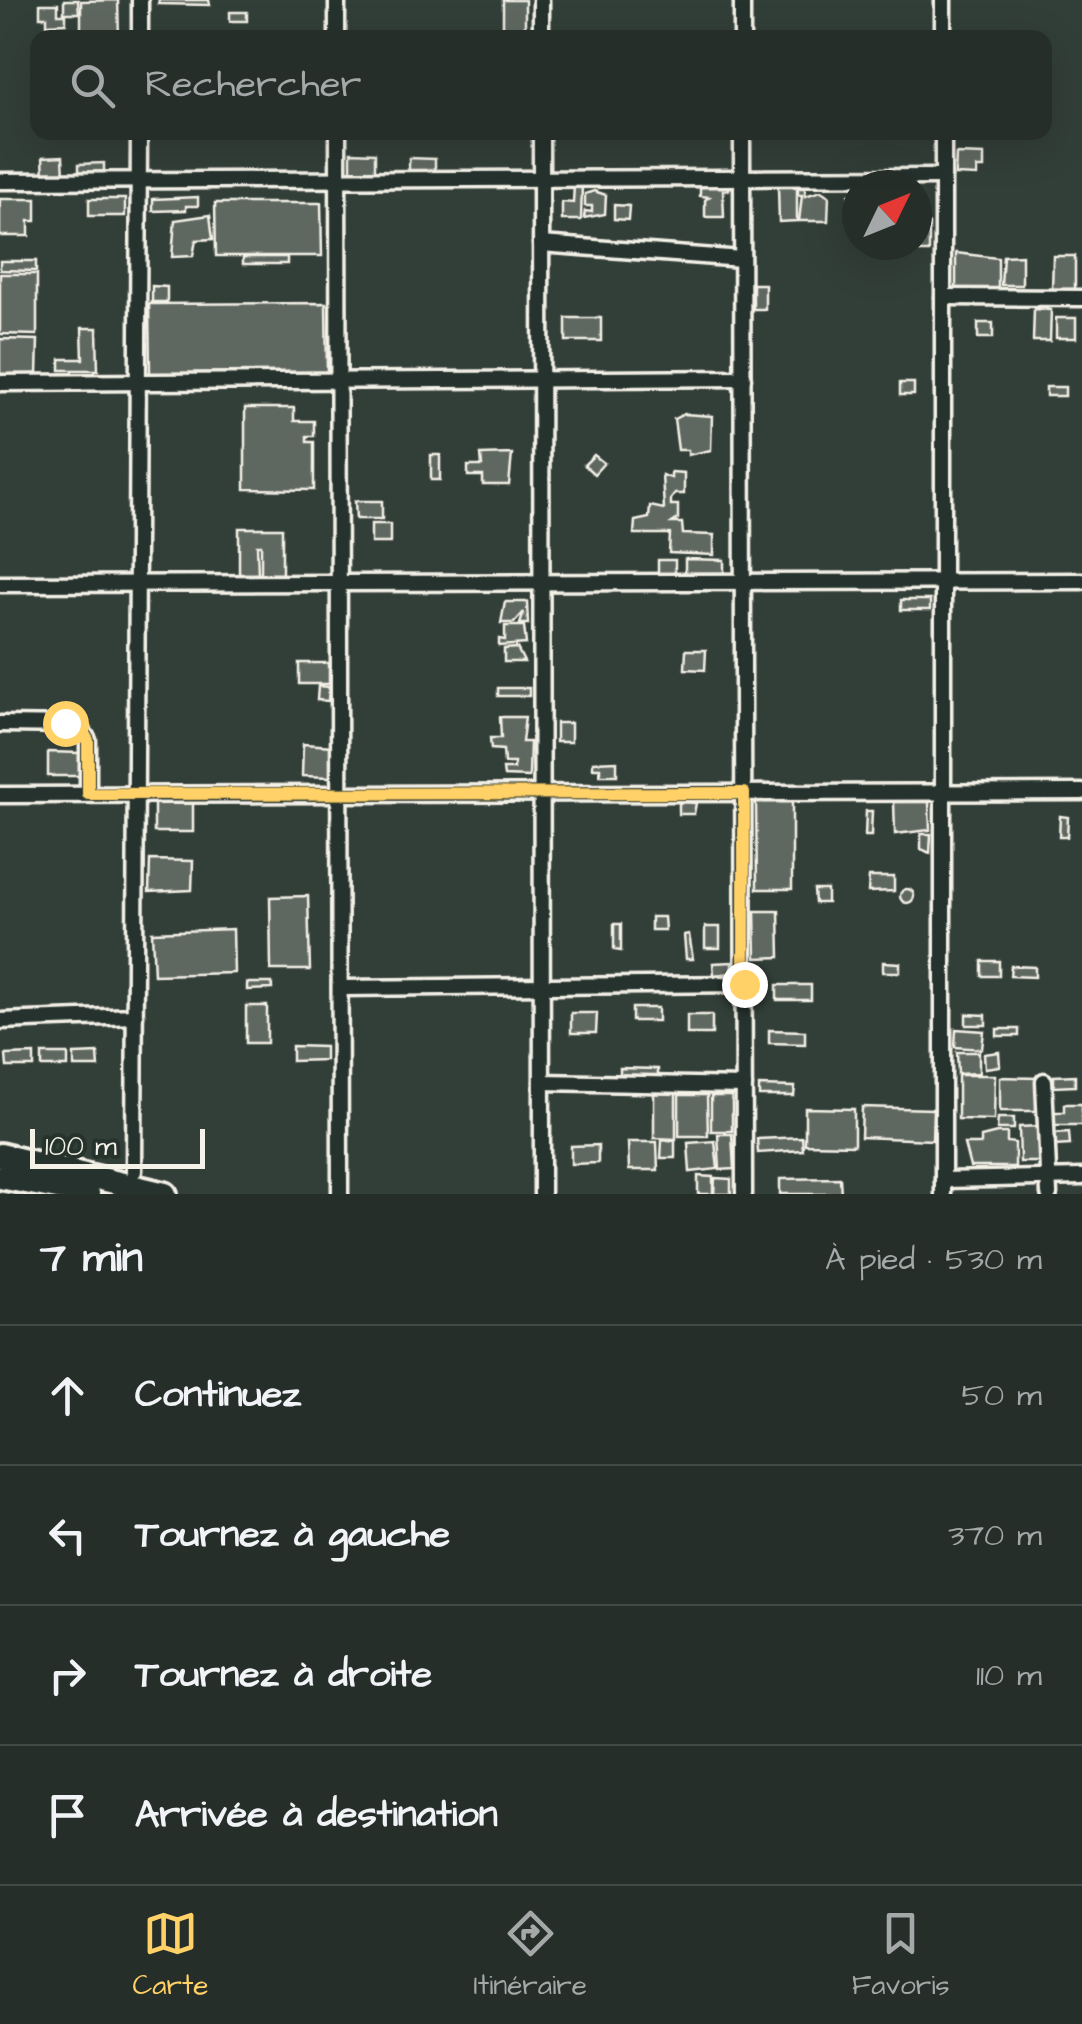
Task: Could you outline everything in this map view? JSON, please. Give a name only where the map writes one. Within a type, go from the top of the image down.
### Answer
[{"type":"highway","points":[[0,1155],[166,1194]]},
{"type":"highway","points":[[0,1177],[88,1194]]},
{"type":"street","points":[[140,0],[140,30]]},
{"type":"street","points":[[337,0],[338,30]]},
{"type":"street","points":[[541,0],[541,30]]},
{"type":"street","points":[[742,0],[742,30]]},
{"type":"street","points":[[943,0],[943,30]]},
{"type":"street","points":[[134,1172],[140,140]]},
{"type":"street","points":[[338,140],[340,1194]]},
{"type":"street","points":[[541,140],[542,1194]]},
{"type":"street","points":[[742,140],[744,1194]]},
{"type":"street","points":[[943,140],[943,1187],[1048,1186],[1082,1178]]},
{"type":"street","points":[[0,181],[943,177]]},
{"type":"street","points":[[541,244],[742,259]]},
{"type":"street","points":[[943,297],[1082,298]]},
{"type":"street","points":[[0,383],[742,378]]},
{"type":"street","points":[[0,584],[1082,581]]},
{"type":"street","points":[[0,724],[79,725],[88,740],[88,794]]},
{"type":"street","points":[[0,795],[1082,792]]},
{"type":"street","points":[[340,988],[744,984]]},
{"type":"street","points":[[0,1020],[135,1016]]},
{"type":"street","points":[[1044,1081],[1048,1186]]},
{"type":"street","points":[[542,1082],[744,1086]]},
{"type":"building","points":[[64,0],[78,0],[79,13],[64,13]]},
{"type":"building","points":[[118,0],[119,30],[81,30],[81,1]]},
{"type":"building","points":[[159,0],[209,0],[210,5],[158,4]]},
{"type":"building","points":[[503,0],[525,0],[525,30],[503,30]]},
{"type":"building","points":[[40,4],[58,4],[58,14],[66,14],[66,23],[47,24],[47,17],[40,17]]},
{"type":"building","points":[[230,12],[247,12],[247,21],[230,21]]},
{"type":"building","points":[[351,152],[375,153],[375,171],[351,170]]},
{"type":"building","points":[[956,154],[984,155],[984,168],[977,168],[977,176],[955,175]]},
{"type":"building","points":[[63,156],[64,176],[44,177],[43,157]]},
{"type":"building","points":[[409,158],[435,159],[435,171],[409,171]]},
{"type":"building","points":[[104,163],[104,177],[79,178],[79,164]]},
{"type":"building","points":[[700,183],[729,183],[729,190],[723,190],[724,217],[705,217],[705,200],[709,197],[700,196]]},
{"type":"building","points":[[574,185],[582,185],[581,220],[562,220],[562,202],[573,203]]},
{"type":"building","points":[[778,187],[797,187],[797,221],[779,222]]},
{"type":"building","points":[[798,188],[805,188],[805,196],[821,191],[829,196],[828,221],[799,221],[802,195],[798,195]]},
{"type":"building","points":[[594,191],[606,195],[605,214],[584,218],[585,211],[592,212],[592,206],[585,206],[585,194]]},
{"type":"building","points":[[198,197],[198,206],[186,206],[186,210],[153,211],[153,199]]},
{"type":"building","points":[[0,199],[36,199],[36,221],[29,221],[29,236],[0,236]]},
{"type":"building","points":[[89,199],[125,199],[125,216],[89,216]]},
{"type":"building","points":[[215,203],[321,203],[322,256],[216,256]]},
{"type":"building","points":[[614,205],[629,206],[628,220],[614,219]]},
{"type":"building","points":[[210,215],[213,239],[196,240],[193,256],[172,257],[175,220]]},
{"type":"building","points":[[956,253],[998,258],[998,292],[956,291]]},
{"type":"building","points":[[1022,255],[1022,285],[1001,285],[1003,256]]},
{"type":"building","points":[[1053,256],[1075,256],[1075,290],[1052,290]]},
{"type":"building","points":[[243,257],[287,257],[287,264],[243,264]]},
{"type":"building","points":[[0,261],[36,261],[36,271],[0,270]]},
{"type":"building","points":[[0,274],[37,274],[37,335],[0,334]]},
{"type":"building","points":[[753,284],[765,284],[765,309],[753,309]]},
{"type":"building","points":[[152,286],[167,287],[167,302],[152,302]]},
{"type":"building","points":[[326,303],[327,373],[150,374],[149,304]]},
{"type":"building","points":[[1034,309],[1051,310],[1050,341],[1033,341]]},
{"type":"building","points":[[566,318],[601,318],[601,341],[566,341]]},
{"type":"building","points":[[1056,318],[1076,318],[1076,338],[1056,338]]},
{"type":"building","points":[[978,323],[993,323],[993,338],[978,338]]},
{"type":"building","points":[[82,328],[97,328],[98,370],[60,370],[60,359],[83,359]]},
{"type":"building","points":[[0,339],[38,340],[37,376],[0,375]]},
{"type":"building","points":[[900,383],[914,383],[914,395],[900,395]]},
{"type":"building","points":[[1046,387],[1065,387],[1065,396],[1046,396]]},
{"type":"building","points":[[245,408],[294,408],[294,421],[314,421],[314,436],[307,436],[307,442],[314,442],[314,490],[245,489]]},
{"type":"building","points":[[684,414],[712,416],[711,450],[688,455],[688,450],[678,450],[674,419]]},
{"type":"building","points":[[512,454],[509,485],[483,485],[483,476],[468,476],[468,466],[482,466],[481,455]]},
{"type":"building","points":[[431,455],[440,455],[440,480],[431,480]]},
{"type":"building","points":[[594,455],[604,463],[594,474],[584,465]]},
{"type":"building","points":[[671,472],[684,473],[684,494],[675,494],[671,499],[671,505],[678,505],[678,519],[672,523],[682,523],[683,534],[714,535],[714,555],[669,553],[670,534],[634,534],[635,521],[649,518],[650,506],[664,509],[662,475],[671,478]]},
{"type":"building","points":[[355,501],[382,501],[382,519],[356,519]]},
{"type":"building","points":[[371,524],[390,524],[390,543],[371,543]]},
{"type":"building","points":[[239,528],[282,528],[282,574],[261,574],[261,545],[257,545],[258,574],[239,574]]},
{"type":"building","points":[[685,559],[724,560],[724,573],[685,573]]},
{"type":"building","points":[[658,560],[675,560],[675,574],[658,573]]},
{"type":"building","points":[[901,600],[930,600],[930,610],[901,610]]},
{"type":"building","points":[[505,602],[527,602],[528,624],[520,624],[524,612],[514,623],[501,623]]},
{"type":"building","points":[[505,626],[524,626],[526,644],[499,646],[499,639],[505,640]]},
{"type":"building","points":[[517,648],[524,662],[504,662],[504,649]]},
{"type":"building","points":[[686,650],[706,650],[705,670],[685,669]]},
{"type":"building","points":[[299,663],[329,663],[329,684],[299,684]]},
{"type":"building","points":[[318,686],[329,687],[328,701],[317,700]]},
{"type":"building","points":[[498,688],[529,688],[529,696],[498,696]]},
{"type":"building","points":[[500,717],[525,717],[522,742],[530,742],[529,777],[504,776],[503,769],[514,769],[514,763],[504,763],[503,750],[491,749],[490,738],[501,738]]},
{"type":"building","points":[[556,723],[571,723],[571,742],[556,742]]},
{"type":"building","points":[[303,744],[333,746],[331,777],[302,776]]},
{"type":"building","points":[[48,752],[80,753],[79,776],[48,776]]},
{"type":"building","points":[[617,761],[617,775],[600,775],[600,768],[593,768],[593,762]]},
{"type":"building","points":[[154,800],[193,800],[193,832],[154,832]]},
{"type":"building","points":[[679,802],[696,803],[694,814],[679,814]]},
{"type":"building","points":[[756,802],[792,802],[792,889],[757,889]]},
{"type":"building","points":[[894,802],[929,802],[930,830],[895,834]]},
{"type":"building","points":[[866,811],[872,811],[871,836],[865,836]]},
{"type":"building","points":[[1060,816],[1068,817],[1067,837],[1059,837]]},
{"type":"building","points":[[921,834],[931,834],[930,853],[921,849]]},
{"type":"building","points":[[150,860],[193,861],[192,890],[149,892]]},
{"type":"building","points":[[869,877],[894,877],[894,891],[868,892]]},
{"type":"building","points":[[907,889],[914,896],[907,903],[900,896]]},
{"type":"building","points":[[814,890],[827,890],[827,903],[815,903]]},
{"type":"building","points":[[308,896],[310,970],[271,970],[270,897]]},
{"type":"building","points":[[755,911],[779,911],[780,957],[756,958]]},
{"type":"building","points":[[651,917],[664,917],[665,930],[651,930]]},
{"type":"building","points":[[614,924],[621,924],[621,951],[614,950]]},
{"type":"building","points":[[705,927],[720,927],[720,948],[705,948]]},
{"type":"building","points":[[233,929],[234,973],[154,975],[152,932]]},
{"type":"building","points":[[689,934],[693,959],[686,959],[684,935]]},
{"type":"building","points":[[982,961],[999,961],[999,976],[982,976]]},
{"type":"building","points":[[732,962],[732,973],[714,975],[713,963]]},
{"type":"building","points":[[883,962],[900,963],[900,972],[883,972]]},
{"type":"building","points":[[1011,966],[1035,967],[1035,977],[1010,976]]},
{"type":"building","points":[[247,983],[272,983],[272,989],[247,990]]},
{"type":"building","points":[[777,985],[811,985],[811,1000],[777,1000]]},
{"type":"building","points":[[246,1006],[267,1006],[267,1043],[246,1043]]},
{"type":"building","points":[[632,1008],[658,1008],[658,1021],[632,1021]]},
{"type":"building","points":[[571,1013],[597,1013],[596,1033],[571,1033]]},
{"type":"building","points":[[966,1014],[986,1015],[986,1025],[966,1025]]},
{"type":"building","points":[[687,1015],[712,1015],[712,1034],[687,1034]]},
{"type":"building","points":[[956,1029],[984,1031],[982,1049],[955,1047]]},
{"type":"building","points":[[997,1029],[1019,1029],[1019,1036],[997,1036]]},
{"type":"building","points":[[769,1030],[805,1031],[805,1044],[769,1043]]},
{"type":"building","points":[[292,1046],[325,1047],[325,1060],[292,1061]]},
{"type":"building","points":[[957,1052],[979,1052],[979,1073],[958,1074]]},
{"type":"building","points":[[999,1052],[1000,1066],[985,1068],[984,1054]]},
{"type":"building","points":[[98,1053],[99,1067],[74,1067],[74,1054]]},
{"type":"building","points":[[34,1054],[34,1067],[7,1067],[6,1055]]},
{"type":"building","points":[[42,1054],[68,1054],[68,1067],[42,1067]]},
{"type":"building","points":[[620,1068],[658,1069],[658,1080],[620,1079]]},
{"type":"building","points":[[958,1075],[995,1075],[994,1120],[958,1119]]},
{"type":"building","points":[[1075,1075],[1075,1086],[1054,1087],[1054,1076]]},
{"type":"building","points":[[1000,1077],[1038,1078],[1037,1111],[1000,1111]]},
{"type":"building","points":[[759,1086],[795,1087],[794,1096],[759,1096]]},
{"type":"building","points":[[654,1093],[676,1093],[676,1139],[654,1138]]},
{"type":"building","points":[[679,1095],[707,1095],[708,1136],[679,1136]]},
{"type":"building","points":[[711,1096],[732,1096],[732,1131],[711,1131]]},
{"type":"building","points":[[1064,1104],[1082,1104],[1082,1125],[1054,1125],[1054,1112],[1064,1112]]},
{"type":"building","points":[[862,1107],[933,1109],[932,1140],[861,1137]]},
{"type":"building","points":[[805,1108],[854,1109],[854,1145],[805,1144]]},
{"type":"building","points":[[998,1118],[1014,1118],[1014,1129],[997,1129]]},
{"type":"building","points":[[1039,1126],[1039,1162],[1020,1162],[1019,1127]]},
{"type":"building","points":[[1069,1132],[1070,1145],[1054,1146],[1054,1133]]},
{"type":"building","points":[[1007,1133],[1007,1142],[1015,1143],[1015,1167],[970,1167],[964,1144],[981,1144],[981,1137]]},
{"type":"building","points":[[718,1134],[732,1134],[734,1169],[720,1170]]},
{"type":"building","points":[[802,1137],[803,1150],[758,1153],[757,1139]]},
{"type":"building","points":[[662,1140],[675,1141],[675,1158],[661,1158]]},
{"type":"building","points":[[715,1141],[718,1169],[690,1172],[688,1143]]},
{"type":"building","points":[[628,1142],[657,1142],[658,1170],[629,1170]]},
{"type":"building","points":[[598,1145],[598,1163],[571,1164],[571,1146]]},
{"type":"building","points":[[698,1176],[713,1177],[713,1194],[698,1194]]},
{"type":"building","points":[[715,1178],[731,1179],[731,1194],[714,1194]]},
{"type":"building","points":[[840,1178],[841,1194],[780,1194],[780,1179]]},
{"type":"route","points":[[65,723],[79,725],[88,740],[88,794],[744,793],[744,984]]}]
